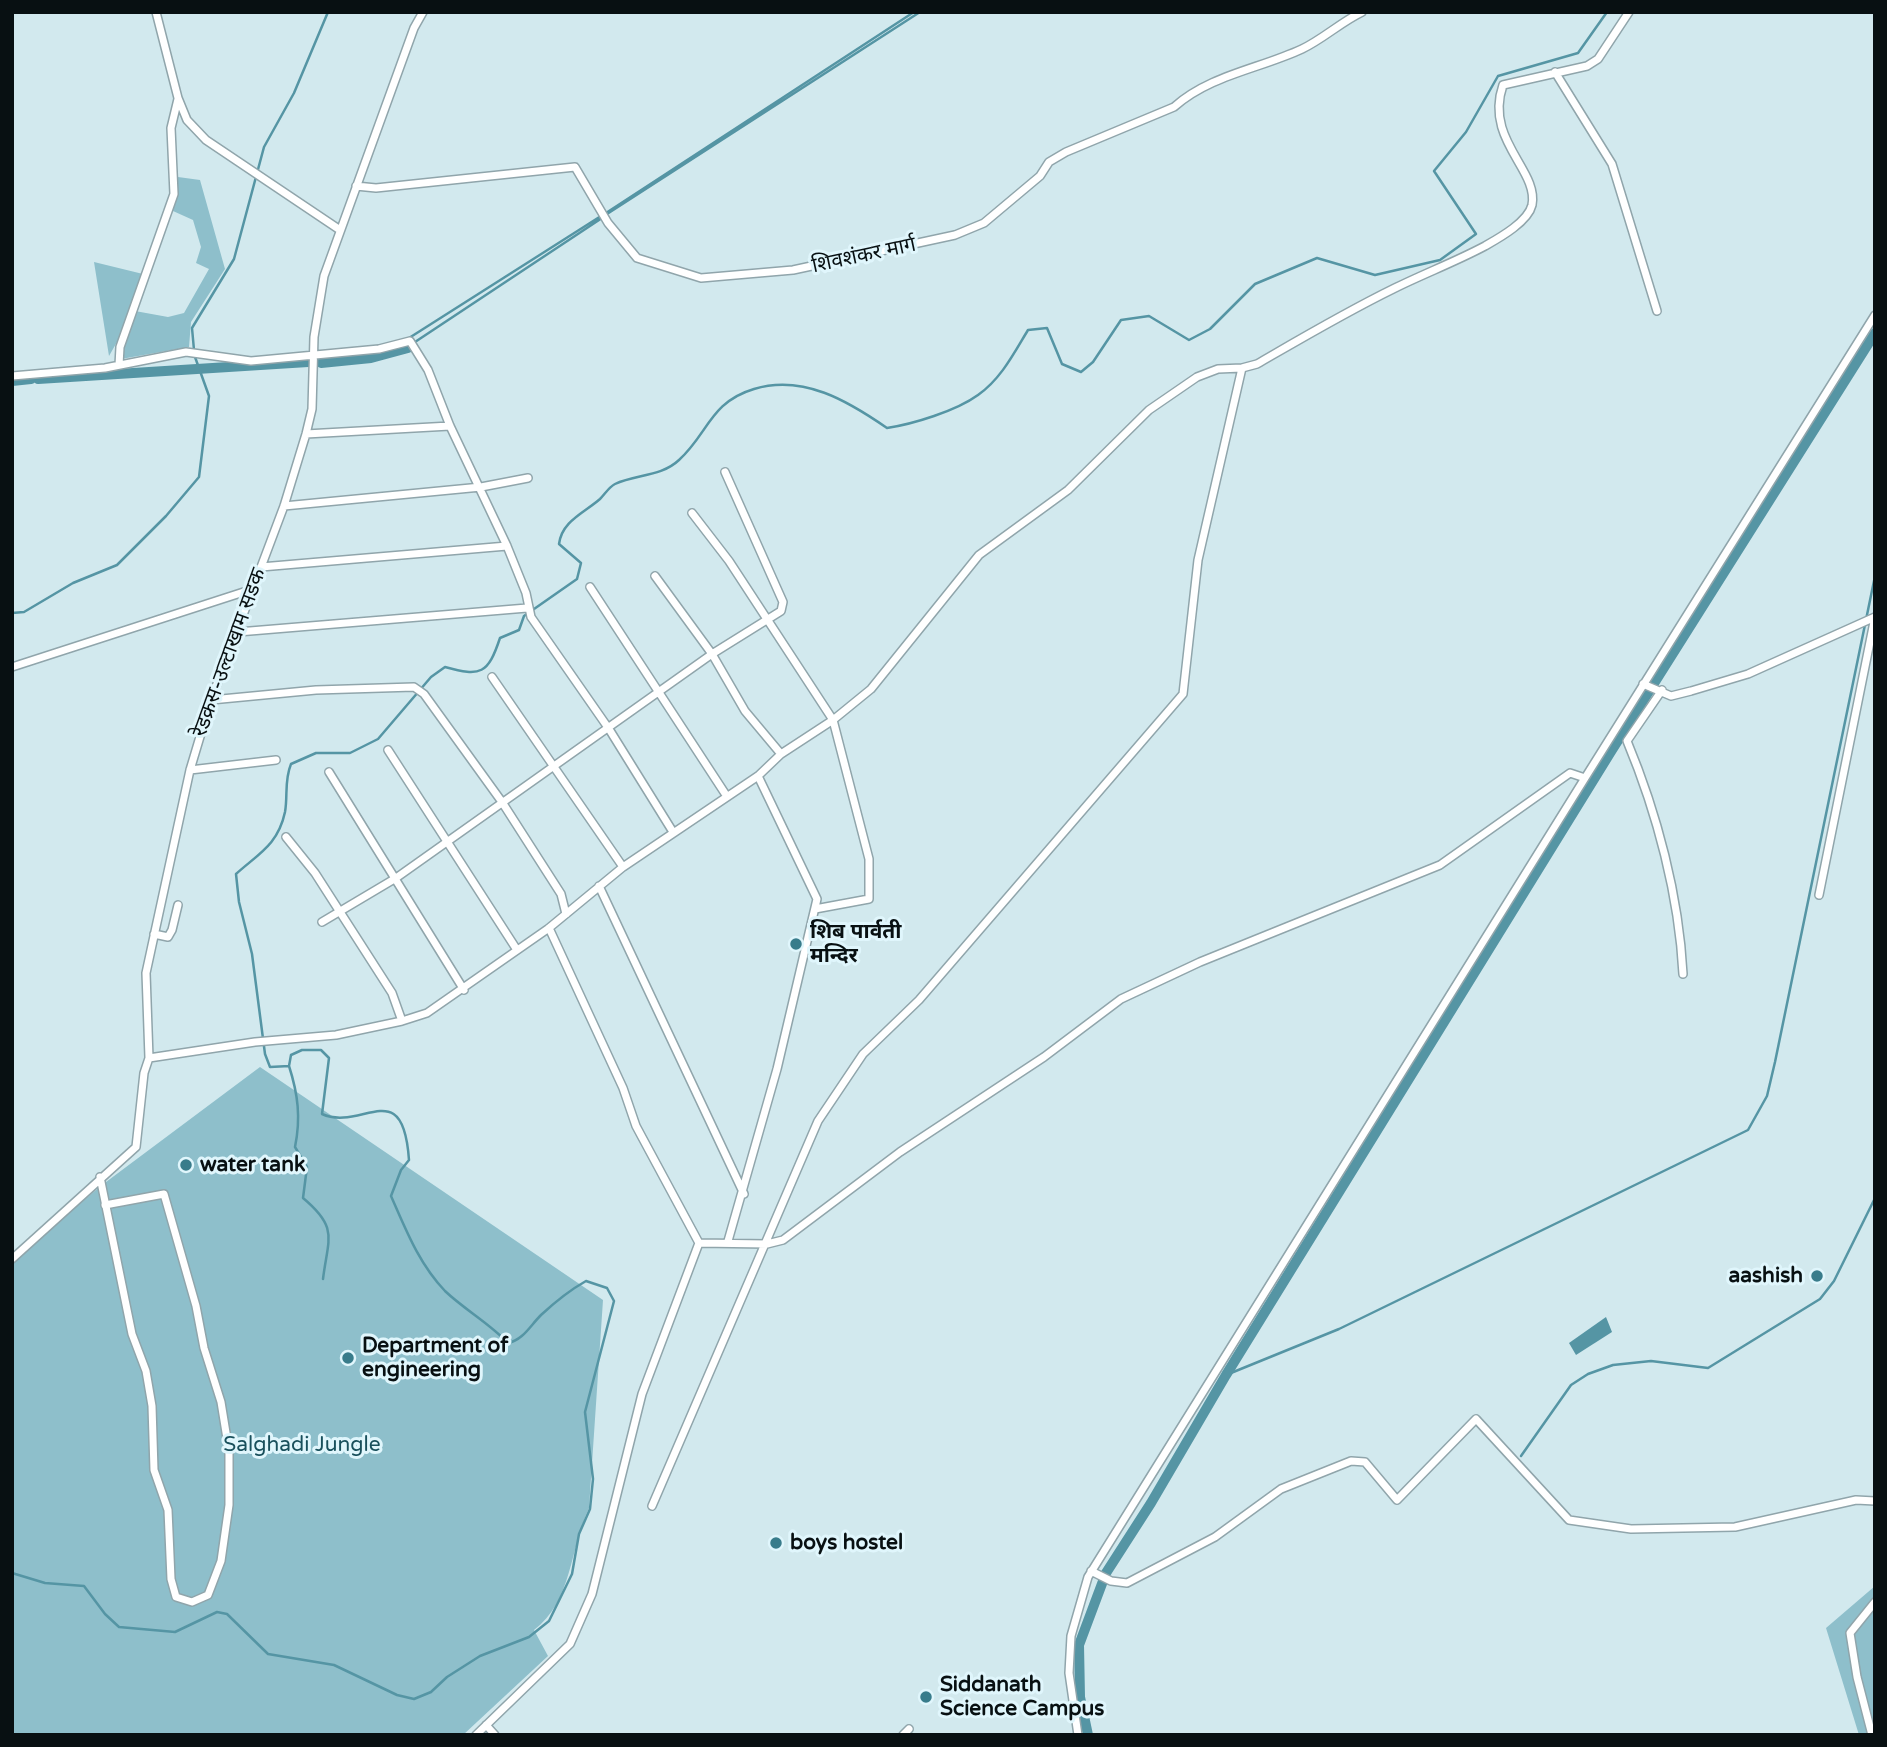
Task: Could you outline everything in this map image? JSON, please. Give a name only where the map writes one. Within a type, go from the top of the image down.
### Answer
[{"type":"street","points":[[156,12],[178,99],[187,120],[206,140],[250,167],[340,230]]},
{"type":"street","name":"रेडक्रस-उल्टाखाम सडक","points":[[12,1259],[136,1147],[144,1073],[149,1058],[146,973],[190,770],[211,700],[284,506],[306,434],[312,409],[312,355],[324,276],[423,12]]},
{"type":"street","name":"शिवशंकर मार्ग","points":[[356,186],[376,188],[575,167],[608,223],[637,258],[701,278],[793,271],[943,238],[974,227],[999,211],[1040,176],[1049,162],[1066,152],[1174,107],[1186,96],[1214,81],[1303,48],[1362,12]]},
{"type":"street","points":[[149,1058],[255,1042],[336,1035],[402,1021],[427,1013],[464,990],[549,928],[623,867],[726,795],[758,776],[781,754],[833,720],[871,689],[979,555],[1068,490],[1149,410],[1197,377],[1219,369],[1257,364],[1390,290],[1485,246],[1525,218],[1531,208],[1533,196],[1527,178],[1507,148],[1498,99],[1503,85],[1587,66],[1598,59],[1629,12]]},
{"type":"street","points":[[1555,72],[1612,163],[1657,310]]},
{"type":"street","points":[[119,365],[120,347],[174,194],[171,128],[178,99]]},
{"type":"street","points":[[1078,1735],[1069,1673],[1071,1636],[1094,1572],[1875,315]]},
{"type":"street","points":[[12,376],[119,365],[186,352],[251,361],[379,349],[409,340],[428,370],[450,426],[507,545],[526,593],[531,617],[609,729],[673,832]]},
{"type":"street","points":[[652,1506],[751,1271],[767,1244],[818,1121],[863,1054],[919,1000],[1184,694],[1198,560],[1242,368]]},
{"type":"street","points":[[306,434],[450,426]]},
{"type":"street","points":[[322,922],[396,878],[712,654],[781,611],[783,602],[725,472]]},
{"type":"street","points":[[284,506],[481,487],[528,478]]},
{"type":"street","points":[[692,513],[729,561],[833,720],[869,859],[869,899],[815,909]]},
{"type":"street","points":[[261,567],[507,545]]},
{"type":"street","points":[[655,576],[712,654],[746,711],[781,754]]},
{"type":"street","points":[[590,587],[726,795]]},
{"type":"street","points":[[12,667],[253,589]]},
{"type":"street","points":[[238,632],[527,608]]},
{"type":"street","points":[[1646,685],[1661,689],[1671,696],[1748,674],[1873,617]]},
{"type":"street","points":[[1819,895],[1873,617]]},
{"type":"street","points":[[492,677],[623,867]]},
{"type":"street","points":[[211,700],[316,690],[414,687],[424,694],[502,802],[561,894],[566,914]]},
{"type":"street","points":[[1661,689],[1627,741],[1648,792],[1682,948],[1683,974]]},
{"type":"street","points":[[388,750],[449,840],[517,950]]},
{"type":"street","points":[[190,770],[276,760]]},
{"type":"street","points":[[330,772],[464,990]]},
{"type":"street","points":[[699,1243],[728,1241],[767,1244],[783,1240],[900,1152],[1044,1057],[1121,999],[1199,962],[1440,865],[1570,773],[1586,778]]},
{"type":"street","points":[[728,1241],[744,1194],[817,899],[758,776]]},
{"type":"street","points":[[286,837],[341,912],[397,1002],[402,1021]]},
{"type":"street","points":[[598,886],[744,1194]]},
{"type":"street","points":[[154,934],[167,937],[172,930],[178,905]]},
{"type":"street","points":[[476,1735],[570,1644],[592,1594],[642,1394],[699,1243],[636,1126],[623,1088],[549,928]]},
{"type":"street","points":[[100,1177],[105,1205],[132,1334],[146,1371],[150,1394],[154,1470],[168,1510],[171,1579],[176,1597],[192,1602],[208,1595],[221,1560],[229,1505],[229,1451],[221,1402],[204,1348],[196,1306],[164,1194],[105,1205]]},
{"type":"street","points":[[1094,1572],[1106,1579],[1128,1583],[1215,1537],[1281,1489],[1351,1461],[1365,1462],[1397,1500],[1476,1419],[1569,1520],[1631,1529],[1735,1527],[1856,1500],[1875,1501]]},
{"type":"street","points":[[1872,1735],[1857,1677],[1850,1633],[1875,1602]]},
{"type":"street","points":[[486,1725],[495,1735]]},
{"type":"green space","points":[[178,177],[200,180],[225,269],[191,322],[189,347],[121,359],[135,311],[168,317],[184,313],[209,269],[196,263],[201,247],[193,220],[173,211]]},
{"type":"green space","points":[[94,262],[143,274],[121,335],[109,356]]},
{"type":"green space","name":"Salghadi Jungle","points":[[260,1067],[603,1300],[589,1508],[563,1590],[556,1605],[534,1630],[548,1656],[463,1735],[12,1735],[12,1260],[102,1185]]},
{"type":"green space","points":[[1875,1586],[1875,1735],[1859,1735],[1826,1628]]},
{"type":"shaded area","points":[[1606,1317],[1612,1332],[1576,1355],[1569,1343]]},
{"type":"waterway","points":[[194,350],[192,328],[234,259],[264,147],[294,93],[328,12]]},
{"type":"waterway","points":[[606,213],[914,12]]},
{"type":"waterway","points":[[607,214],[920,12]]},
{"type":"waterway","points":[[12,1573],[45,1583],[84,1586],[105,1614],[119,1627],[175,1632],[217,1612],[227,1614],[268,1654],[334,1665],[397,1695],[414,1699],[431,1692],[447,1677],[480,1656],[529,1637],[549,1621],[572,1574],[579,1534],[590,1509],[593,1479],[585,1412],[614,1301],[607,1288],[586,1281],[552,1305],[522,1336],[508,1343],[445,1291],[420,1258],[408,1234],[391,1196],[401,1170],[409,1160],[405,1134],[398,1119],[389,1112],[378,1111],[337,1118],[322,1114],[329,1058],[321,1050],[302,1050],[291,1055],[289,1066],[270,1067],[265,1054],[252,954],[239,902],[236,874],[266,848],[277,833],[285,812],[291,764],[316,753],[350,753],[378,739],[431,677],[445,667],[475,672],[487,666],[500,638],[519,630],[524,616],[577,579],[581,563],[559,544],[569,523],[615,484],[672,466],[689,450],[719,410],[739,395],[772,385],[807,388],[841,400],[887,428],[946,411],[978,395],[1000,373],[1028,330],[1047,328],[1062,364],[1081,372],[1093,362],[1121,320],[1149,316],[1189,340],[1210,329],[1255,284],[1317,258],[1375,275],[1440,260],[1476,234],[1434,171],[1466,132],[1498,76],[1578,53],[1607,12]]},
{"type":"waterway","points":[[409,338],[601,216]]},
{"type":"waterway","points":[[415,342],[602,218]]},
{"type":"waterway","points":[[1088,1735],[1080,1697],[1079,1645],[1106,1573],[1610,753],[1875,333]]},
{"type":"waterway","points":[[321,363],[371,358],[408,348]]},
{"type":"waterway","points":[[12,613],[24,612],[73,583],[117,565],[166,516],[199,477],[209,396],[195,357]]},
{"type":"waterway","points":[[38,379],[308,362]]},
{"type":"waterway","points":[[12,381],[31,379]]},
{"type":"waterway","points":[[1226,1375],[1339,1329],[1748,1130],[1767,1096],[1775,1062],[1875,576]]},
{"type":"waterway","points":[[289,1066],[298,1106],[295,1147],[307,1167],[303,1198],[322,1218],[328,1234],[323,1279]]},
{"type":"waterway","points":[[1521,1456],[1571,1385],[1588,1374],[1613,1365],[1651,1361],[1708,1368],[1820,1299],[1834,1281],[1875,1198]]},
{"type":"place","name":"शिब पार्वती मन्दिर","points":[[796,944]]},
{"type":"place","name":"water tank","points":[[186,1165]]},
{"type":"place","name":"aashish","points":[[1817,1276]]},
{"type":"place","name":"Department of engineering","points":[[348,1358]]},
{"type":"place","name":"boys hostel","points":[[776,1543]]},
{"type":"place","name":"Siddanath Science Campus","points":[[926,1697]]}]
